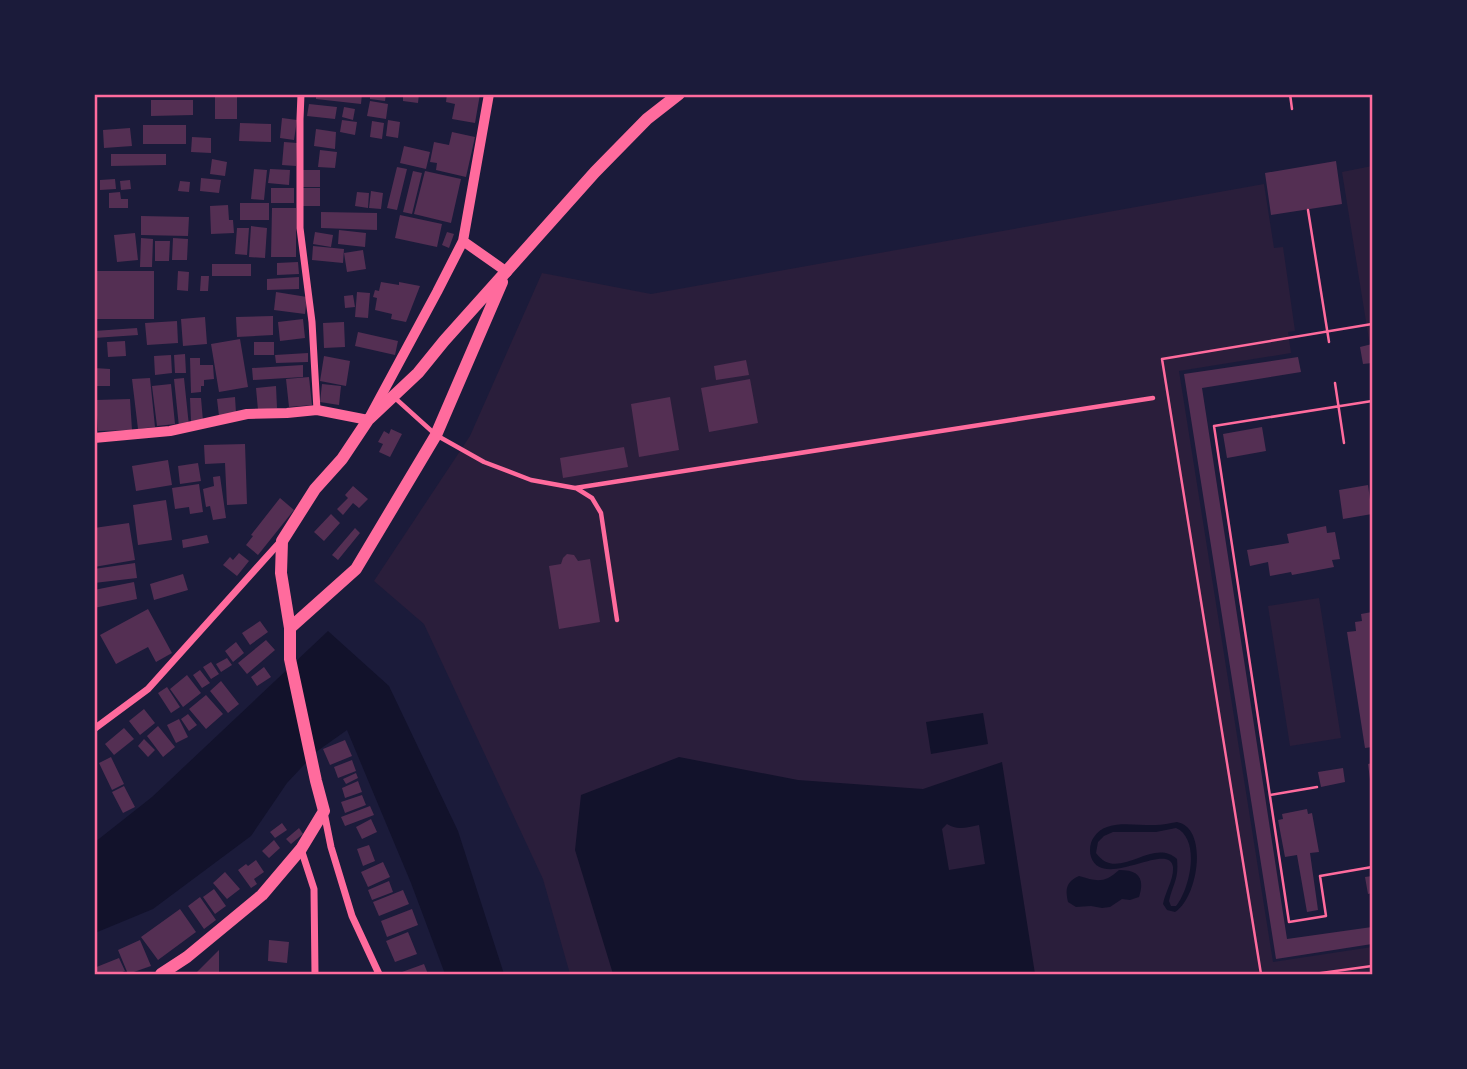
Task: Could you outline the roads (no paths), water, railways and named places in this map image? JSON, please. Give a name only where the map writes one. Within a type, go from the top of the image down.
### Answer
[{"type":"main road","points":[[161,975],[262,895],[301,849],[324,811],[290,659],[290,628],[281,573],[282,541],[315,489],[342,459],[368,420],[418,373],[595,172],[647,119],[679,94]]},
{"type":"main road","points":[[290,628],[356,569],[436,435],[507,272]]},
{"type":"street","points":[[301,94],[300,229],[312,322],[317,410]]},
{"type":"street","points":[[94,438],[170,431],[247,414],[317,410],[368,420],[463,241],[489,94]]},
{"type":"street","points":[[463,241],[507,272]]},
{"type":"street","points":[[94,729],[148,689],[282,541]]},
{"type":"street","points":[[324,811],[331,847],[352,916],[379,975]]},
{"type":"street","points":[[301,849],[314,889],[315,975]]},
{"type":"lane","points":[[394,396],[436,435],[484,463],[531,480],[575,488],[1153,398]]},
{"type":"lane","points":[[575,488],[592,498],[601,513],[617,620]]}]
